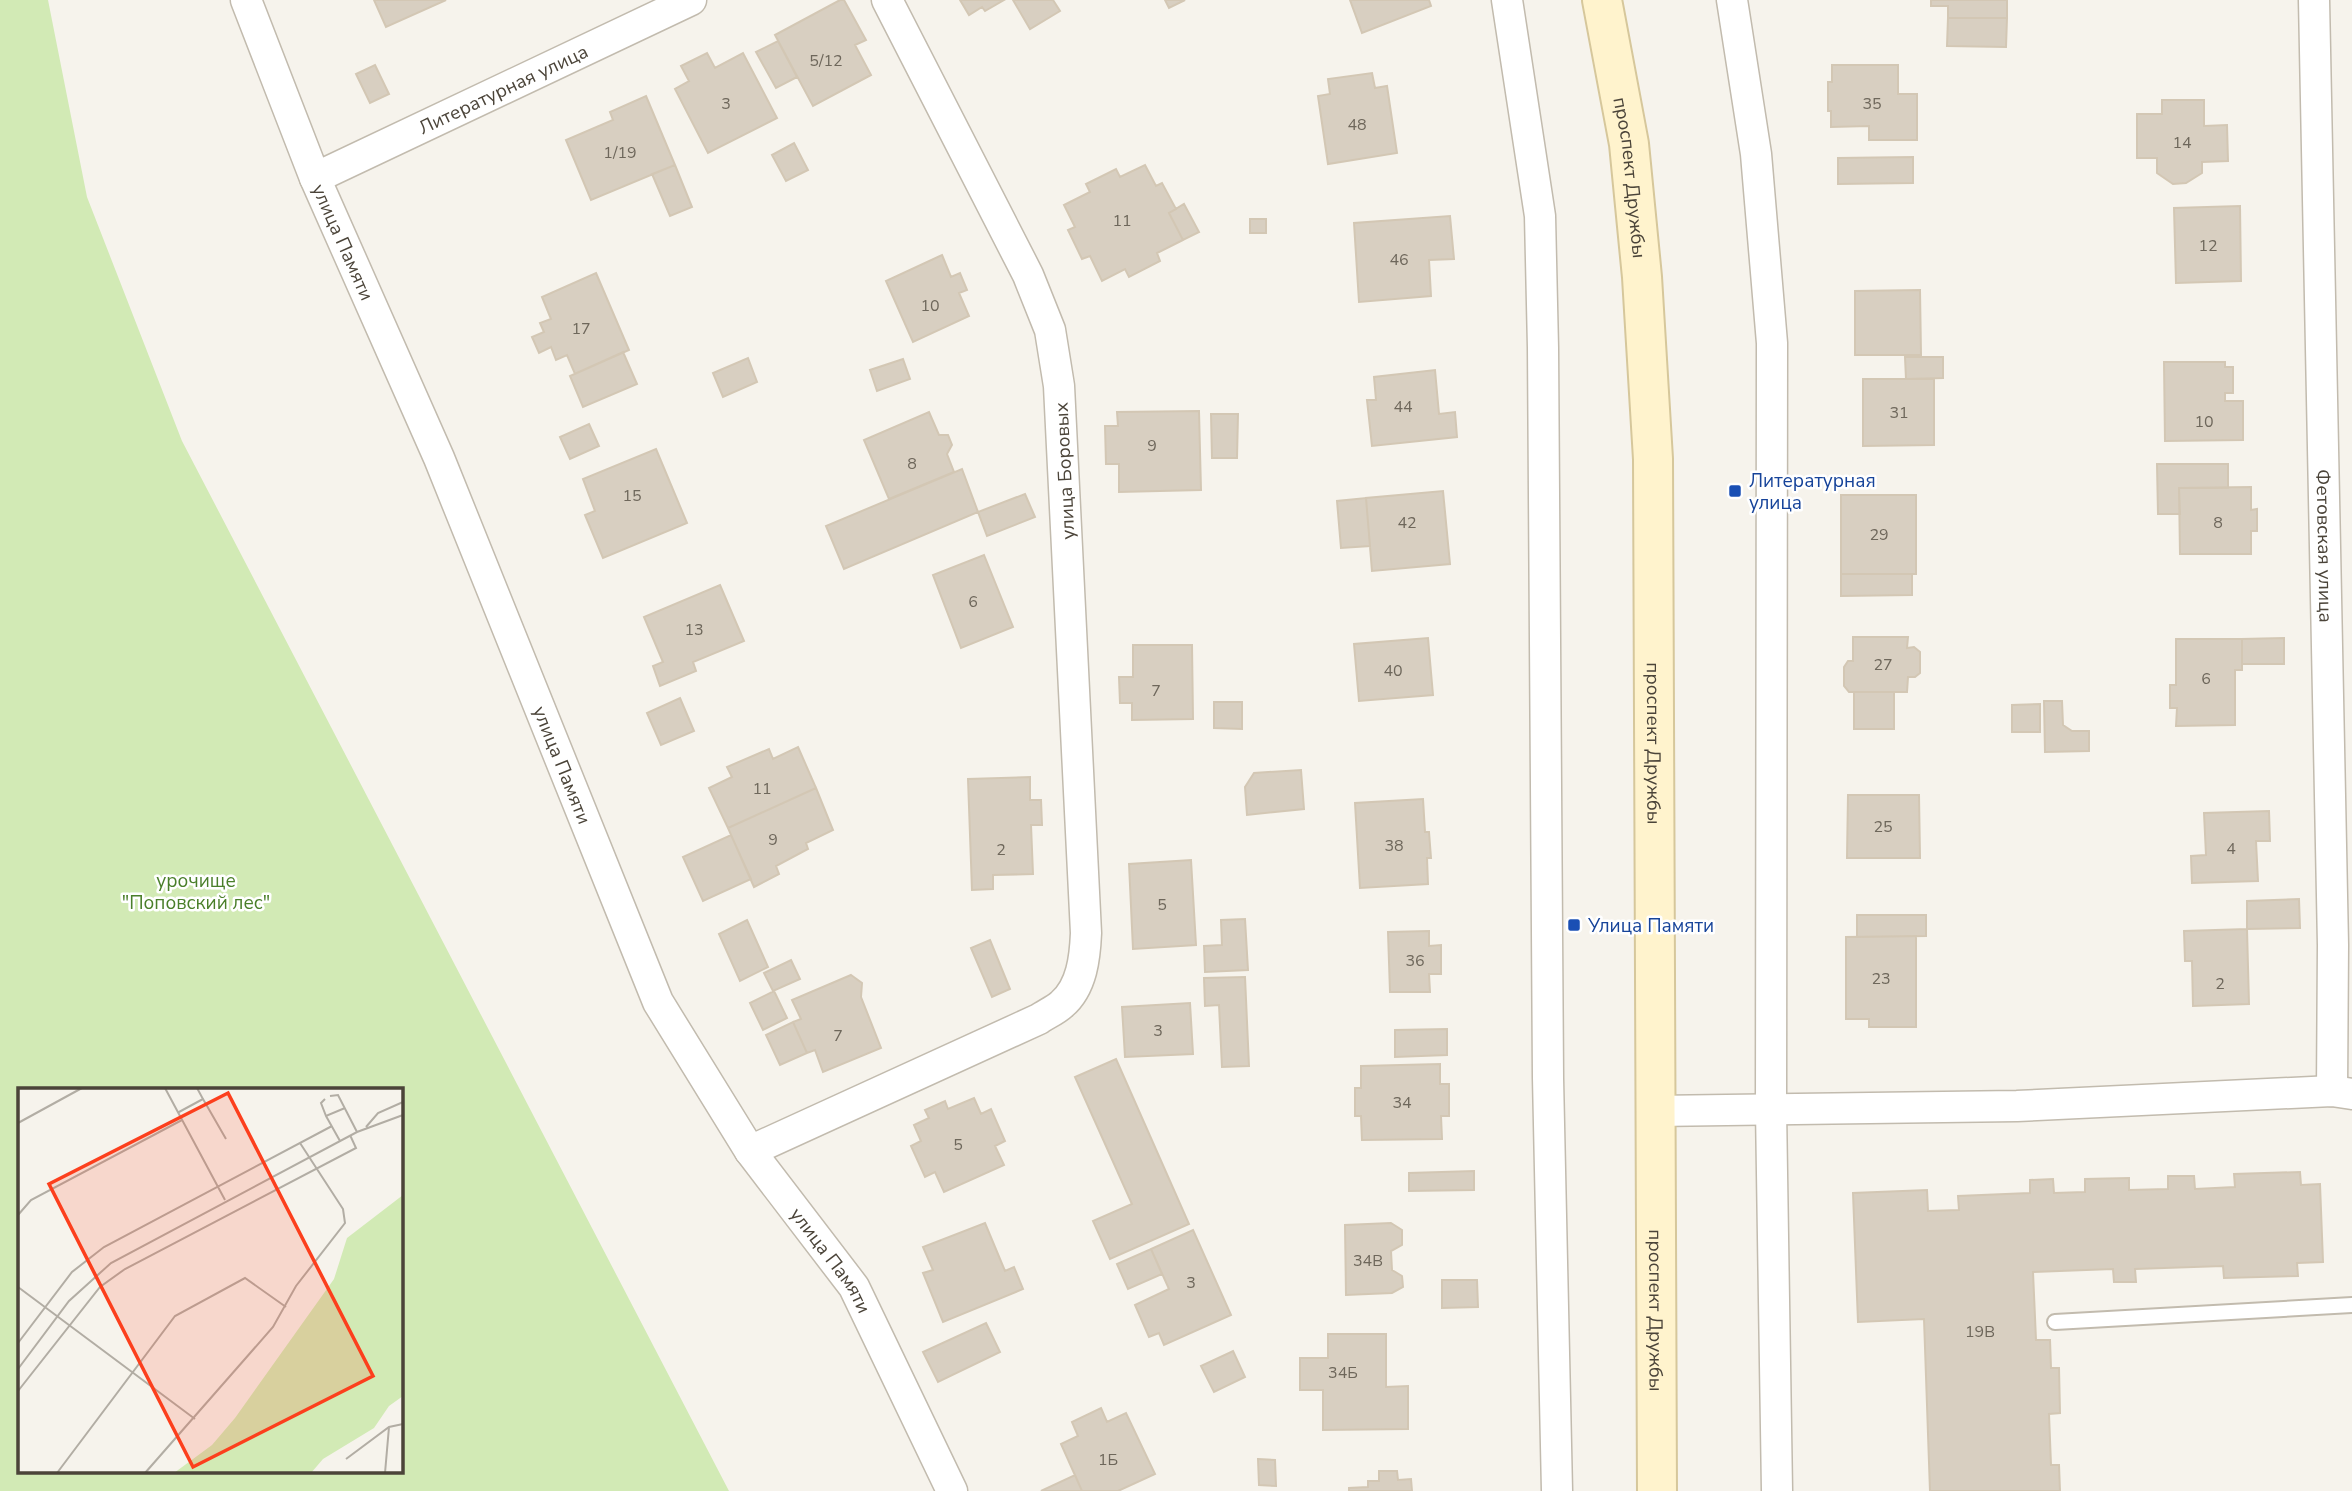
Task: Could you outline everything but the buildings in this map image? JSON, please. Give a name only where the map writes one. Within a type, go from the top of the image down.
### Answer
[{"type":"main road","name":"проспект Дружбы","points":[[1602,0],[1629,144],[1642,277],[1653,459],[1657,1491]]},
{"type":"street","name":"улица Памяти","points":[[246,0],[315,178],[439,458],[658,1002],[750,1151],[854,1287],[952,1491]]},
{"type":"street","name":"Литературная улица","points":[[315,178],[691,0]]},
{"type":"street","name":"улица Боровых","points":[[750,1151],[1039,1019],[1062,1004],[1078,980],[1085,956],[1059,386],[1050,330],[1028,275],[887,0]]},
{"type":"street","points":[[1507,0],[1540,216],[1548,1092],[1557,1491]]},
{"type":"street","points":[[1732,0],[1756,154],[1772,343],[1771,1109],[1777,1491]]},
{"type":"street","name":"Фетовская улица","points":[[2314,0],[2333,945],[2342,1092]]},
{"type":"street","points":[[1655,1111],[2017,1106],[2342,1092]]},
{"type":"lane","points":[[2055,1322],[2352,1305]]},
{"type":"green space","name":"урочище \"Поповский лес\"","points":[[0,0],[48,0],[87,197],[182,441],[729,1491],[0,1491]]},
{"type":"place","name":"Литературная улица","points":[[1735,491]]},
{"type":"place","name":"Улица Памяти","points":[[1574,925]]}]
